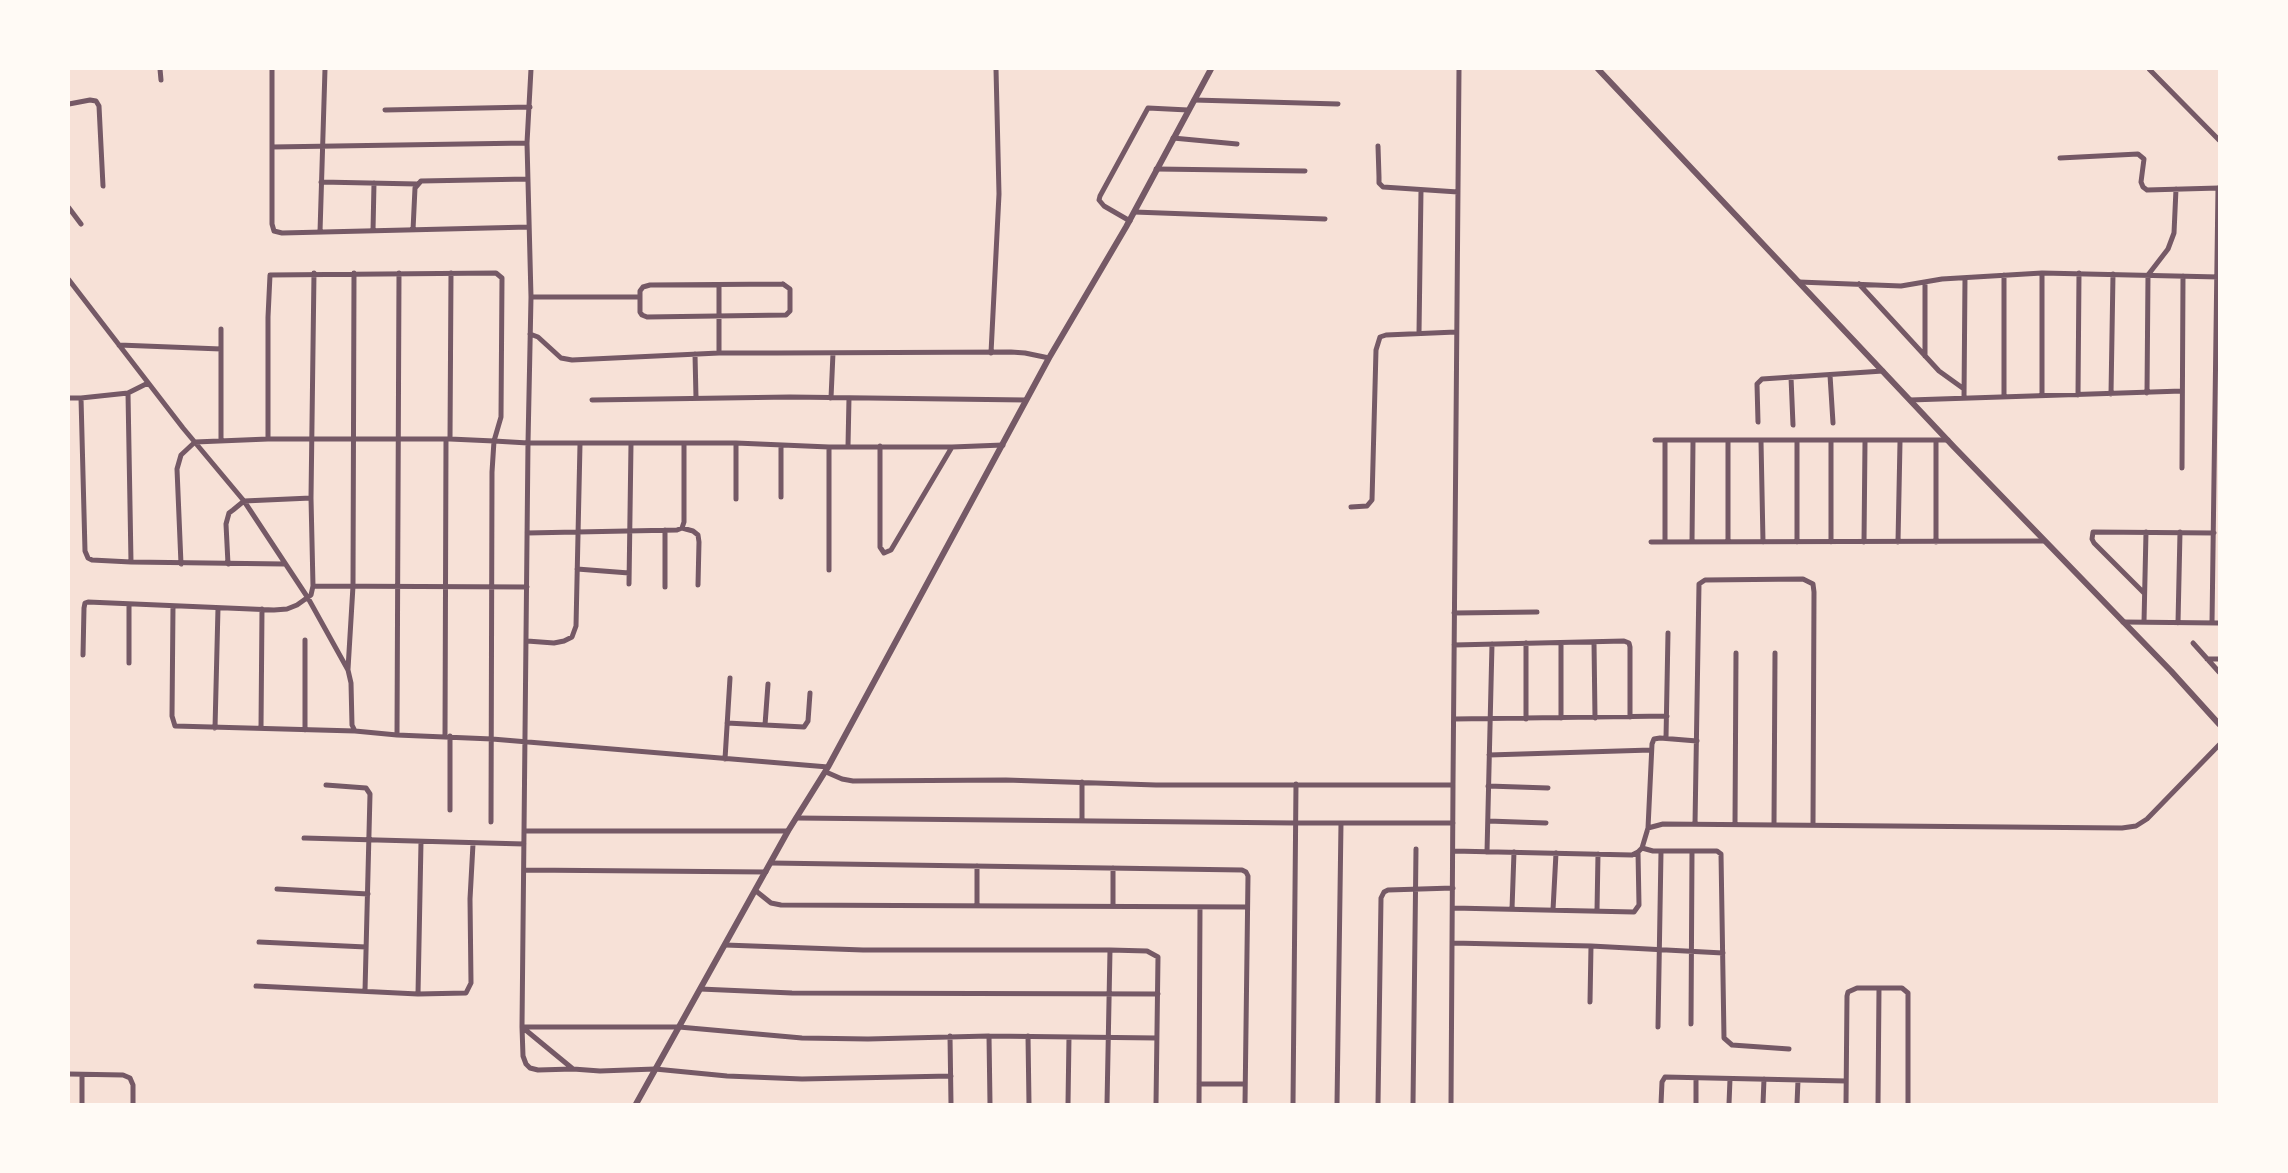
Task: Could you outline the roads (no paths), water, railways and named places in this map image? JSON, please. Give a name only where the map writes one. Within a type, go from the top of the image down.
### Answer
[{"type":"street","points":[[160,69],[161,80]]},
{"type":"street","points":[[272,69],[272,224],[274,231],[282,233],[529,227]]},
{"type":"street","points":[[320,232],[324,69]]},
{"type":"street","points":[[530,69],[530,107],[527,142],[531,297],[524,742],[522,1027],[523,1056],[526,1064],[530,1068],[538,1070],[573,1069],[600,1071],[655,1069],[727,1076],[802,1079],[951,1076]]},
{"type":"street","points":[[991,353],[999,194],[996,69]]},
{"type":"street","points":[[636,1104],[788,831],[827,770],[1026,400],[1130,221],[1210,69]]},
{"type":"street","points":[[1451,1104],[1459,69]]},
{"type":"street","points":[[1598,69],[2043,541],[2123,622],[2219,724]]},
{"type":"street","points":[[2149,69],[2219,140]]},
{"type":"street","points":[[69,104],[90,100],[96,101],[99,106],[103,186]]},
{"type":"street","points":[[1194,100],[1338,104]]},
{"type":"street","points":[[385,110],[530,107]]},
{"type":"street","points":[[1130,221],[1104,206],[1100,196],[1148,108],[1188,110]]},
{"type":"street","points":[[1173,138],[1237,144]]},
{"type":"street","points":[[272,147],[527,142]]},
{"type":"street","points":[[1378,146],[1378,177],[1379,183],[1383,187],[1458,192]]},
{"type":"street","points":[[2060,158],[2142,156],[2144,159],[2142,187],[2147,190],[2218,188],[2218,426],[2212,623]]},
{"type":"street","points":[[1156,169],[1305,171]]},
{"type":"street","points":[[321,182],[417,184],[422,181],[528,179]]},
{"type":"street","points":[[373,231],[374,183]]},
{"type":"street","points":[[413,230],[415,188],[417,184]]},
{"type":"street","points":[[2147,393],[2148,275],[2168,249],[2174,233],[2176,189]]},
{"type":"street","points":[[1419,333],[1421,190]]},
{"type":"street","points":[[69,208],[81,224]]},
{"type":"street","points":[[1134,212],[1325,219]]},
{"type":"street","points":[[1799,282],[1901,286],[1965,278],[2042,273],[2218,277]]},
{"type":"street","points":[[2042,273],[2042,396]]},
{"type":"street","points":[[2078,394],[2079,273]]},
{"type":"street","points":[[268,439],[269,278],[274,274],[496,274],[502,278],[501,416],[494,441],[491,822]]},
{"type":"street","points":[[83,654],[85,603],[287,609],[308,598],[312,586],[310,498],[314,274]]},
{"type":"street","points":[[348,670],[353,586],[354,274]]},
{"type":"street","points":[[397,736],[399,274]]},
{"type":"street","points":[[450,274],[444,587],[450,810]]},
{"type":"street","points":[[2111,394],[2113,274]]},
{"type":"street","points":[[2004,275],[2004,396]]},
{"type":"street","points":[[2182,276],[2182,468]]},
{"type":"street","points":[[1964,398],[1965,278]]},
{"type":"street","points":[[69,280],[148,383],[244,502],[308,598],[348,670],[351,683],[352,724],[355,731]]},
{"type":"street","points":[[1925,282],[1925,356]]},
{"type":"street","points":[[784,284],[790,289],[790,311],[786,315],[642,316],[639,296],[643,287],[650,285],[784,284]]},
{"type":"street","points":[[1859,284],[1925,356],[1939,370],[1964,389]]},
{"type":"street","points":[[719,285],[719,353]]},
{"type":"street","points":[[531,297],[639,296]]},
{"type":"street","points":[[221,329],[221,441]]},
{"type":"street","points":[[1351,507],[1368,506],[1372,500],[1377,342],[1380,337],[1386,335],[1456,332]]},
{"type":"street","points":[[530,334],[538,337],[561,358],[572,360],[719,353],[1025,353],[1049,358]]},
{"type":"street","points":[[119,345],[221,349]]},
{"type":"street","points":[[831,398],[833,353]]},
{"type":"street","points":[[695,354],[696,398]]},
{"type":"street","points":[[1758,422],[1759,381],[1883,371]]},
{"type":"street","points":[[1830,375],[1832,423]]},
{"type":"street","points":[[1791,377],[1793,425]]},
{"type":"street","points":[[69,398],[128,394],[148,383]]},
{"type":"street","points":[[1910,400],[2182,391]]},
{"type":"street","points":[[128,394],[131,562]]},
{"type":"street","points":[[81,398],[86,555],[92,560],[181,564],[284,564]]},
{"type":"street","points":[[592,400],[849,398],[1026,400]]},
{"type":"street","points":[[848,446],[849,398]]},
{"type":"street","points":[[181,564],[178,461],[195,442],[268,439],[448,439],[580,444],[736,443],[952,447],[1003,444]]},
{"type":"street","points":[[1655,440],[1900,442],[1948,440]]},
{"type":"street","points":[[1665,441],[1665,542]]},
{"type":"street","points":[[1692,542],[1693,441]]},
{"type":"street","points":[[1728,441],[1728,542]]},
{"type":"street","points":[[1761,441],[1763,542]]},
{"type":"street","points":[[1797,441],[1797,542]]},
{"type":"street","points":[[1936,441],[1936,542]]},
{"type":"street","points":[[1831,542],[1832,442]]},
{"type":"street","points":[[1864,542],[1865,442]]},
{"type":"street","points":[[1898,542],[1900,442]]},
{"type":"street","points":[[682,528],[684,522],[684,443]]},
{"type":"street","points":[[736,443],[736,498]]},
{"type":"street","points":[[527,641],[554,643],[564,641],[572,637],[576,626],[580,444]]},
{"type":"street","points":[[629,584],[630,444]]},
{"type":"street","points":[[781,445],[781,497]]},
{"type":"street","points":[[829,446],[829,570]]},
{"type":"street","points":[[880,446],[880,547],[884,552],[891,550],[952,447]]},
{"type":"street","points":[[228,564],[227,518],[233,510],[244,502],[310,498]]},
{"type":"street","points":[[527,533],[682,528],[693,531],[698,535],[699,542],[698,585]]},
{"type":"street","points":[[665,530],[665,587]]},
{"type":"street","points":[[2144,593],[2094,543],[2092,535],[2097,531],[2214,533]]},
{"type":"street","points":[[2144,622],[2146,532]]},
{"type":"street","points":[[2178,622],[2180,532]]},
{"type":"street","points":[[1651,542],[2043,541]]},
{"type":"street","points":[[578,569],[629,572]]},
{"type":"street","points":[[1695,824],[1698,584],[1705,580],[1808,581],[1813,584],[1812,824]]},
{"type":"street","points":[[312,586],[527,587]]},
{"type":"street","points":[[129,604],[130,663]]},
{"type":"street","points":[[173,606],[172,722],[180,728],[355,731],[397,736],[448,736],[492,739],[725,759],[827,770],[842,780],[853,782],[1006,780],[1156,785],[1453,785]]},
{"type":"street","points":[[215,728],[218,608]]},
{"type":"street","points":[[261,728],[262,609]]},
{"type":"street","points":[[1454,613],[1536,612]]},
{"type":"street","points":[[2123,622],[2219,623]]},
{"type":"street","points":[[1666,738],[1668,633]]},
{"type":"street","points":[[305,730],[306,640]]},
{"type":"street","points":[[1454,645],[1624,641],[1630,647],[1630,717]]},
{"type":"street","points":[[1594,642],[1595,718]]},
{"type":"street","points":[[1526,643],[1526,719]]},
{"type":"street","points":[[1561,643],[1561,718]]},
{"type":"street","points":[[2193,643],[2219,672]]},
{"type":"street","points":[[1487,852],[1492,644]]},
{"type":"street","points":[[1735,824],[1736,653]]},
{"type":"street","points":[[1774,824],[1775,653]]},
{"type":"street","points":[[2207,659],[2219,658]]},
{"type":"street","points":[[725,759],[730,678]]},
{"type":"street","points":[[765,725],[768,684]]},
{"type":"street","points":[[727,723],[804,727],[808,721],[810,693]]},
{"type":"street","points":[[1454,719],[1666,716]]},
{"type":"street","points":[[1453,908],[1597,912],[1630,912],[1637,909],[1640,850],[1648,828],[1651,750],[1654,739],[1666,738],[1696,741]]},
{"type":"street","points":[[1648,828],[1663,824],[2122,828],[2136,826],[2146,819],[2219,745]]},
{"type":"street","points":[[1489,755],[1651,750]]},
{"type":"street","points":[[1082,782],[1082,821]]},
{"type":"street","points":[[1293,1104],[1296,784]]},
{"type":"street","points":[[326,785],[366,788],[369,790],[365,991]]},
{"type":"street","points":[[1488,786],[1548,788]]},
{"type":"street","points":[[796,818],[1453,823]]},
{"type":"street","points":[[1488,821],[1546,823]]},
{"type":"street","points":[[1337,1104],[1341,823]]},
{"type":"street","points":[[524,831],[788,831]]},
{"type":"street","points":[[304,838],[524,844]]},
{"type":"street","points":[[418,994],[421,842]]},
{"type":"street","points":[[256,986],[418,994],[466,993],[469,989],[473,844]]},
{"type":"street","points":[[1413,1104],[1416,849]]},
{"type":"street","points":[[1453,851],[1632,855],[1640,850],[1661,852],[1717,851],[1722,854],[1724,1038],[1732,1045],[1789,1049]]},
{"type":"street","points":[[1691,1024],[1692,851]]},
{"type":"street","points":[[1512,909],[1514,852]]},
{"type":"street","points":[[1658,1027],[1661,852]]},
{"type":"street","points":[[1554,910],[1556,853]]},
{"type":"street","points":[[1597,912],[1598,854]]},
{"type":"street","points":[[771,864],[1242,870],[1246,872],[1248,876],[1246,908],[1245,1104]]},
{"type":"street","points":[[977,866],[977,906]]},
{"type":"street","points":[[1113,868],[1113,905]]},
{"type":"street","points":[[524,870],[766,872]]},
{"type":"street","points":[[1378,1104],[1381,898],[1384,892],[1388,890],[1453,888]]},
{"type":"street","points":[[277,889],[368,894]]},
{"type":"street","points":[[756,891],[771,903],[781,905],[1113,905],[1246,908]]},
{"type":"street","points":[[1199,1104],[1200,907]]},
{"type":"street","points":[[259,942],[366,947]]},
{"type":"street","points":[[1452,943],[1591,946],[1723,953]]},
{"type":"street","points":[[725,945],[863,950],[1110,950],[1153,953],[1158,957],[1159,964],[1156,1104]]},
{"type":"street","points":[[1590,1002],[1591,946]]},
{"type":"street","points":[[1107,1104],[1110,950]]},
{"type":"street","points":[[1846,1104],[1848,992],[1857,988],[1902,988],[1907,990],[1908,1104]]},
{"type":"street","points":[[1878,1104],[1880,988]]},
{"type":"street","points":[[700,990],[792,993],[1158,994]]},
{"type":"street","points":[[522,1027],[679,1027],[802,1038],[868,1039],[950,1036],[1109,1036],[1157,1038]]},
{"type":"street","points":[[522,1027],[573,1069]]},
{"type":"street","points":[[950,1036],[951,1104]]},
{"type":"street","points":[[989,1036],[990,1104]]},
{"type":"street","points":[[1028,1036],[1029,1104]]},
{"type":"street","points":[[1068,1104],[1069,1036]]},
{"type":"street","points":[[69,1074],[123,1075],[130,1078],[133,1104]]},
{"type":"street","points":[[82,1075],[82,1104]]},
{"type":"street","points":[[1696,1078],[1696,1104]]},
{"type":"street","points":[[1661,1104],[1663,1079],[1846,1081]]},
{"type":"street","points":[[1729,1104],[1730,1079]]},
{"type":"street","points":[[1763,1104],[1764,1079]]},
{"type":"street","points":[[1797,1104],[1798,1080]]},
{"type":"street","points":[[1199,1084],[1245,1084]]}]
